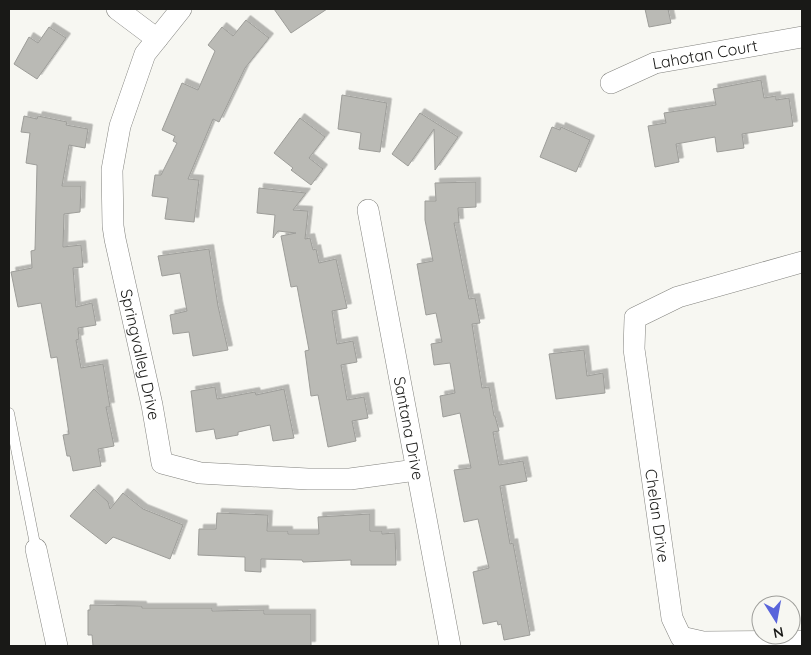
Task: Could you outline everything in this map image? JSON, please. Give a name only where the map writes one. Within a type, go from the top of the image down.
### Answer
[{"type":"street","points":[[117,9],[157,39]]},
{"type":"street","name":"Springvalley Drive","points":[[181,9],[145,54],[120,126],[112,170],[115,239],[152,406],[162,463],[200,473],[308,479],[350,479],[416,470]]},
{"type":"street","name":"Lahotan Court","points":[[611,83],[655,63],[802,37]]},
{"type":"street","name":"Santana Drive","points":[[368,210],[450,646]]},
{"type":"street","name":"Chelan Drive","points":[[802,262],[678,298],[635,318],[634,350],[672,618],[681,637],[703,642],[802,641]]},
{"type":"street","points":[[36,549],[58,646]]},
{"type":"lane","points":[[9,413],[36,549]]},
{"type":"building","points":[[274,9],[327,9],[291,33]]},
{"type":"building","points":[[645,9],[668,9],[671,23],[649,27]]},
{"type":"building","points":[[246,20],[269,38],[245,68],[219,122],[213,119],[188,179],[199,180],[194,222],[165,219],[168,198],[152,196],[155,175],[161,175],[177,143],[173,141],[175,136],[162,130],[182,83],[198,90],[215,51],[208,45],[222,27],[233,36]]},
{"type":"building","points":[[49,27],[66,38],[37,79],[14,64],[29,37],[38,43]]},
{"type":"building","points":[[761,80],[764,98],[776,96],[776,100],[789,98],[793,126],[742,134],[744,148],[717,152],[715,137],[676,144],[679,162],[655,167],[648,126],[666,123],[664,113],[716,105],[713,89]]},
{"type":"building","points":[[342,95],[387,103],[380,152],[359,149],[361,133],[338,129]]},
{"type":"building","points":[[420,113],[458,137],[435,170],[434,129],[408,166],[392,154]]},
{"type":"building","points":[[24,116],[37,119],[38,116],[67,122],[66,125],[88,129],[85,148],[69,145],[62,186],[81,186],[80,212],[64,214],[63,247],[81,245],[83,267],[73,268],[76,307],[92,303],[96,325],[78,328],[79,339],[76,340],[81,368],[103,364],[110,407],[106,407],[114,446],[98,449],[101,466],[73,471],[70,456],[67,456],[63,435],[69,434],[57,357],[51,358],[41,303],[18,307],[11,272],[32,268],[31,251],[35,250],[37,165],[26,163],[30,133],[21,132]]},
{"type":"building","points":[[300,118],[325,137],[309,158],[323,169],[311,185],[291,170],[293,168],[274,153]]},
{"type":"building","points":[[552,127],[560,130],[561,127],[590,140],[576,172],[540,157]]},
{"type":"building","points":[[476,182],[476,207],[458,208],[459,223],[454,223],[469,299],[475,298],[480,323],[472,324],[482,388],[489,387],[494,416],[499,431],[493,432],[499,465],[523,461],[527,481],[500,486],[510,544],[513,543],[530,635],[504,640],[501,624],[498,625],[497,621],[483,624],[473,572],[489,568],[478,519],[464,522],[454,470],[471,468],[460,413],[443,417],[440,396],[455,393],[450,363],[434,365],[431,344],[442,342],[436,313],[426,315],[417,264],[433,261],[425,220],[425,201],[436,201],[435,183]]},
{"type":"building","points":[[259,188],[306,193],[293,210],[308,211],[305,239],[310,238],[313,250],[316,249],[319,263],[336,259],[347,308],[332,311],[337,344],[353,341],[357,362],[341,365],[347,400],[364,397],[368,418],[352,421],[356,441],[328,447],[318,395],[311,396],[305,351],[309,350],[297,286],[291,287],[281,236],[296,233],[278,231],[273,238],[275,215],[257,213]]},
{"type":"building","points":[[209,249],[218,306],[228,350],[193,356],[189,332],[173,334],[170,315],[187,311],[180,273],[162,276],[158,256]]},
{"type":"building","points":[[584,350],[587,376],[603,373],[605,393],[556,399],[549,354]]},
{"type":"building","points":[[215,387],[217,399],[255,392],[256,395],[284,389],[294,438],[273,441],[270,425],[238,432],[238,435],[216,439],[214,429],[196,432],[191,391]]},
{"type":"building","points":[[94,489],[108,502],[110,509],[123,493],[143,509],[183,525],[170,559],[113,537],[106,544],[70,516]]},
{"type":"building","points":[[217,513],[268,515],[267,531],[288,531],[288,534],[319,534],[318,517],[370,514],[370,531],[382,531],[382,534],[395,533],[396,565],[351,565],[351,560],[303,562],[302,560],[261,559],[261,572],[245,571],[245,557],[198,555],[199,529],[216,529]]},
{"type":"building","points":[[90,605],[142,606],[142,608],[212,608],[212,611],[264,610],[264,614],[311,614],[311,646],[93,646],[92,635],[88,635],[88,610],[90,610]]}]
